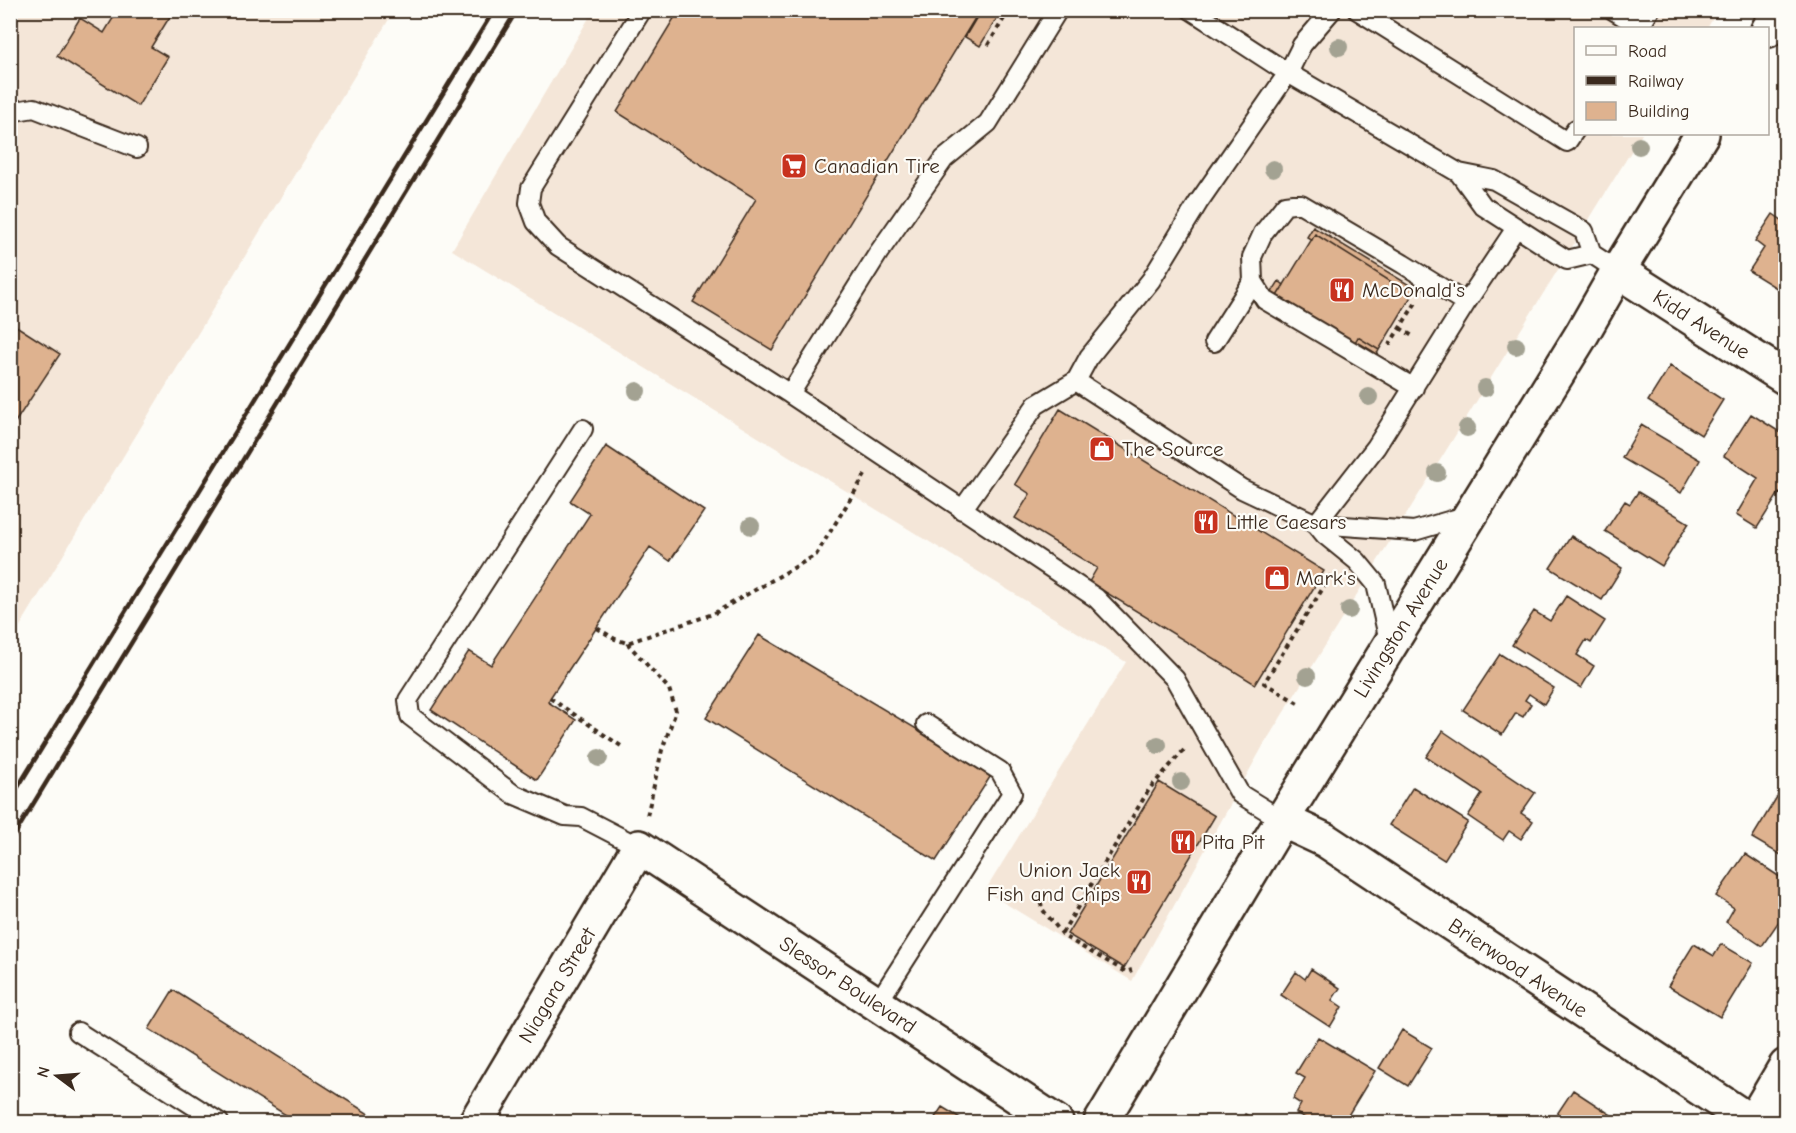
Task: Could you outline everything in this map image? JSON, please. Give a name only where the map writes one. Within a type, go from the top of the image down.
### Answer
[{"type":"street","name":"Livingston Avenue","points":[[1101,1122],[1282,820],[1582,334],[1605,262],[1701,135]]},
{"type":"street","name":"Kidd Avenue","points":[[1605,262],[1785,378]]},
{"type":"street","name":"Brierwood Avenue","points":[[1282,820],[1325,840],[1752,1122]]},
{"type":"street","name":"Slessor Boulevard","points":[[639,847],[1056,1122]]},
{"type":"street","name":"Niagara Street","points":[[476,1122],[639,847]]},
{"type":"street","points":[[1752,1122],[1785,1066]]},
{"type":"lane","points":[[642,10],[531,188],[529,203],[536,222],[558,246],[790,394],[1096,598],[1175,679],[1240,794],[1282,820]]},
{"type":"lane","points":[[790,394],[879,252],[944,159],[988,123],[1058,10]]},
{"type":"lane","points":[[1191,10],[1288,73],[1459,173],[1494,180],[1584,231],[1605,262]]},
{"type":"lane","points":[[962,510],[1036,405],[1076,381],[1089,357],[1151,280],[1198,203],[1288,73],[1302,45],[1332,10]]},
{"type":"lane","points":[[1357,10],[1567,142],[1574,131]]},
{"type":"lane","points":[[1613,10],[1638,27]]},
{"type":"lane","points":[[1640,27],[1650,10]]},
{"type":"lane","points":[[10,112],[34,108],[137,148]]},
{"type":"lane","points":[[1459,173],[1483,206],[1567,260],[1605,262]]},
{"type":"lane","points":[[1414,388],[1265,300],[1253,281],[1252,257],[1263,233],[1285,205],[1301,204],[1466,303]]},
{"type":"lane","points":[[1316,524],[1376,447],[1516,228]]},
{"type":"lane","points":[[1214,342],[1253,281]]},
{"type":"lane","points":[[1076,381],[1242,489],[1316,524],[1414,531],[1469,515]]},
{"type":"lane","points":[[583,429],[408,700],[410,716],[513,794],[565,816],[581,817],[639,847]]},
{"type":"lane","points":[[1316,524],[1325,535],[1357,561],[1376,584],[1390,645]]},
{"type":"lane","points":[[877,1004],[1012,793],[1000,771],[926,724]]},
{"type":"lane","points":[[78,1032],[219,1122]]},
{"type":"path","points":[[988,45],[1009,10]]},
{"type":"path","points":[[1388,346],[1420,296]]},
{"type":"path","points":[[1400,328],[1421,341]]},
{"type":"path","points":[[627,643],[713,614],[816,555],[878,454]]},
{"type":"path","points":[[1298,703],[1264,683],[1333,571]]},
{"type":"path","points":[[597,628],[627,643],[669,689],[676,711],[662,750],[639,847]]},
{"type":"path","points":[[550,698],[621,746]]},
{"type":"path","points":[[1062,933],[1150,788],[1184,750],[1189,759]]},
{"type":"path","points":[[1039,893],[1042,909],[1065,937],[1126,972],[1132,970]]},
{"type":"shaded area","points":[[11,11],[394,11],[11,641]]},
{"type":"shaded area","points":[[593,11],[1718,11],[1708,27],[1574,27],[1574,135],[1641,135],[1263,746],[1132,981],[985,891],[1126,662],[452,250]]},
{"type":"building","points":[[118,10],[174,10],[151,47],[168,57],[138,106],[57,56],[80,18],[104,33]]},
{"type":"building","name":"Canadian Tire","points":[[679,10],[980,10],[772,350],[693,302],[756,199],[617,112]]},
{"type":"building","points":[[981,10],[1002,10],[980,46],[965,37]]},
{"type":"building","points":[[1773,214],[1786,223],[1786,294],[1749,271],[1764,248],[1755,241]]},
{"type":"building","points":[[1313,227],[1416,289],[1412,295],[1315,234],[1312,240],[1307,237]]},
{"type":"building","name":"McDonald's","points":[[1315,234],[1412,295],[1379,350],[1358,337],[1354,344],[1277,296]]},
{"type":"building","points":[[1279,281],[1284,285],[1277,296],[1354,344],[1358,337],[1379,350],[1377,354],[1361,344],[1357,351],[1269,297]]},
{"type":"building","points":[[10,322],[60,354],[10,430]]},
{"type":"building","points":[[1670,366],[1723,400],[1701,435],[1648,401]]},
{"type":"building","points":[[1060,409],[1324,571],[1255,684],[1089,582],[1097,568],[1015,518],[1030,494],[1015,484]]},
{"type":"building","points":[[1751,414],[1786,436],[1786,497],[1779,493],[1757,528],[1736,515],[1758,478],[1724,456]]},
{"type":"building","points":[[1641,425],[1700,460],[1681,493],[1622,458]]},
{"type":"building","points":[[606,446],[704,511],[670,561],[650,547],[550,698],[548,702],[576,720],[537,780],[431,710],[469,651],[491,665],[590,514],[570,501]]},
{"type":"building","points":[[1638,492],[1689,523],[1662,566],[1605,531],[1625,501],[1630,504]]},
{"type":"building","points":[[1571,536],[1622,568],[1602,600],[1550,568]]},
{"type":"building","points":[[1566,596],[1605,621],[1591,643],[1586,640],[1577,655],[1594,666],[1581,688],[1512,645],[1534,611],[1550,621]]},
{"type":"building","points":[[759,635],[992,774],[936,861],[706,718]]},
{"type":"building","points":[[1500,654],[1554,688],[1544,704],[1529,694],[1525,700],[1531,704],[1523,717],[1516,713],[1502,735],[1463,710]]},
{"type":"building","points":[[1443,731],[1535,793],[1521,813],[1533,821],[1521,839],[1509,831],[1503,840],[1468,816],[1482,794],[1426,757]]},
{"type":"building","points":[[1159,782],[1215,816],[1124,968],[1067,934]]},
{"type":"building","points":[[1786,782],[1786,858],[1752,838]]},
{"type":"building","points":[[1413,787],[1468,822],[1444,860],[1389,825]]},
{"type":"building","points":[[1745,854],[1786,881],[1786,911],[1762,946],[1726,922],[1734,908],[1716,896]]},
{"type":"building","points":[[1694,944],[1714,956],[1721,944],[1753,963],[1720,1017],[1668,986]]},
{"type":"building","points":[[1311,969],[1340,988],[1332,1000],[1342,1007],[1330,1027],[1281,995],[1296,972],[1305,979]]},
{"type":"building","points":[[173,990],[375,1118],[372,1122],[297,1122],[149,1029]]},
{"type":"building","points":[[1402,1030],[1432,1048],[1408,1086],[1379,1068]]},
{"type":"building","points":[[1318,1037],[1375,1071],[1344,1122],[1312,1122],[1296,1113],[1301,1104],[1293,1099],[1305,1078],[1296,1073]]},
{"type":"building","points":[[1573,1090],[1622,1122],[1556,1122],[1553,1120]]},
{"type":"building","points":[[942,1107],[967,1122],[932,1122]]},
{"type":"building","points":[[1245,1114],[1259,1122],[1240,1122]]},
{"type":"railway","points":[[10,800],[494,10]]},
{"type":"railway","points":[[10,842],[517,10]]},
{"type":"place","name":"Canadian Tire","points":[[794,166]]},
{"type":"place","name":"McDonald's","points":[[1342,290]]},
{"type":"place","name":"The Source","points":[[1102,449]]},
{"type":"place","name":"Little Caesars","points":[[1206,522]]},
{"type":"place","name":"Mark's","points":[[1277,578]]},
{"type":"place","name":"Pita Pit","points":[[1183,842]]},
{"type":"place","name":"Union Jack Fish and Chips","points":[[1139,882]]}]
